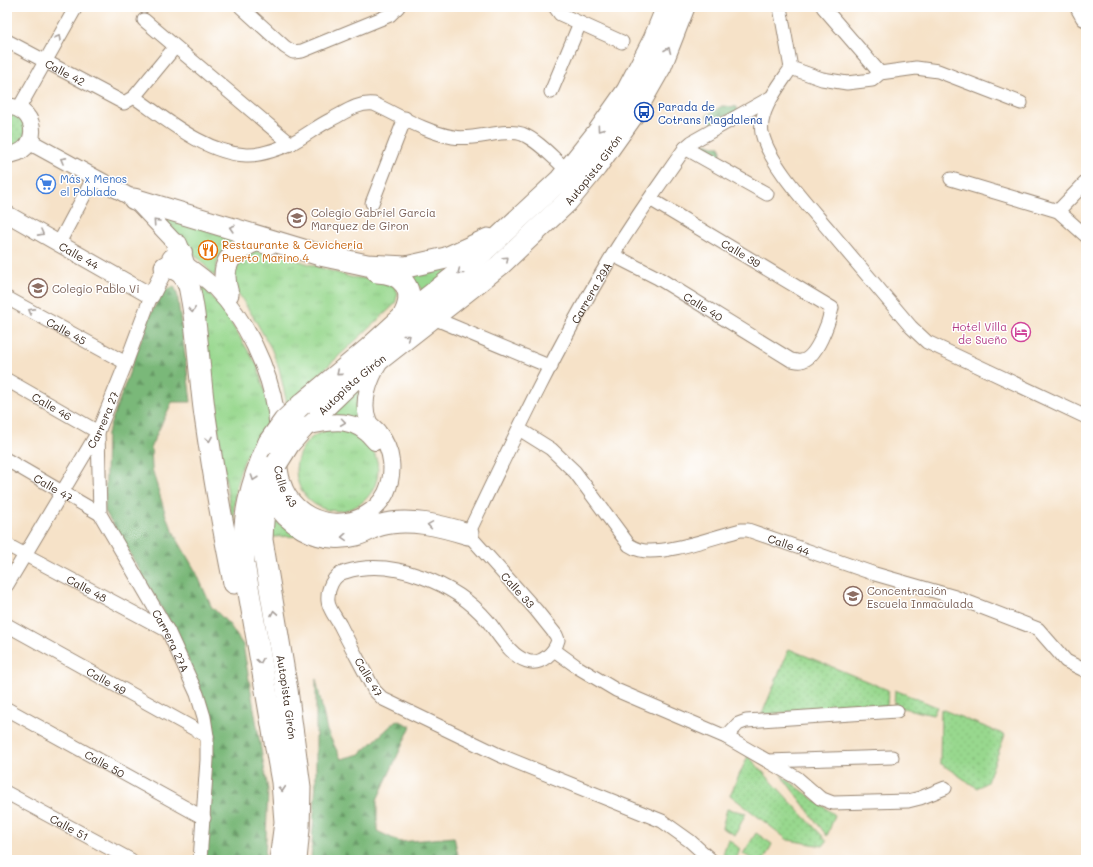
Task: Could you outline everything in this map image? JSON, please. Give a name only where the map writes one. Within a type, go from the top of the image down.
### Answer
[{"type":"highway","name":"Autopista Girón","points":[[280,860],[285,822],[282,782],[244,564],[243,539],[245,514],[250,489],[269,442],[284,422],[292,404],[369,348],[403,317],[469,265],[567,170],[627,91],[654,39],[667,7]]},
{"type":"highway","name":"Autopista Girón","points":[[296,860],[300,829],[300,787],[287,690],[264,558],[262,523],[267,488],[283,462],[288,444],[352,381],[431,317],[500,265],[567,202],[596,167],[631,119],[661,66],[684,7]]},
{"type":"highway","points":[[1081,7],[1086,16]]},
{"type":"highway","points":[[134,199],[327,257],[350,263],[384,266],[406,266],[446,258],[484,242],[518,219]]},
{"type":"highway","points":[[228,294],[224,281],[225,267],[232,255],[242,246],[257,240],[291,254],[326,264],[362,271],[389,272],[398,276],[404,283],[409,295],[408,309],[403,317]]},
{"type":"highway","points":[[176,259],[188,284],[205,416],[238,602],[245,621],[257,638]]},
{"type":"highway","points":[[267,488],[277,506],[291,521],[315,534],[342,538],[369,531],[380,525],[403,523],[432,525],[468,534]]},
{"type":"street","points":[[7,155],[21,151],[30,142],[32,136],[31,123],[24,112],[13,107],[45,62],[76,7]]},
{"type":"street","points":[[241,7],[285,47],[293,52],[302,51],[390,15],[398,7]]},
{"type":"street","points":[[555,7],[560,14],[622,42]]},
{"type":"street","points":[[780,7],[791,68],[770,98],[762,124],[762,132],[770,154],[799,194],[911,327],[927,342],[1086,417]]},
{"type":"street","points":[[823,7],[880,74]]},
{"type":"street","points":[[144,20],[291,144]]},
{"type":"street","points":[[551,92],[580,23]]},
{"type":"street","name":"Calle 42","points":[[7,42],[45,62],[129,100],[193,138],[224,150],[246,155],[267,152],[291,144],[326,122],[366,103],[374,104],[431,131],[454,138],[475,138],[521,134],[531,139],[567,170]]},
{"type":"street","points":[[129,100],[176,47]]},
{"type":"street","points":[[791,68],[822,79],[847,83],[872,80],[880,74],[916,68],[938,71],[1021,102]]},
{"type":"street","name":"Carrera 29A","points":[[468,534],[551,367],[613,255],[685,148],[692,142],[770,98]]},
{"type":"street","points":[[372,204],[405,118]]},
{"type":"street","name":"Calle 43","points":[[30,142],[134,199],[176,259],[215,289],[233,310],[248,333],[260,358],[276,411],[283,483],[288,495],[306,514],[331,522],[344,522],[357,519],[368,513],[378,504],[386,493],[392,468],[390,455],[386,443],[379,432],[369,423],[366,406],[370,380],[382,357]]},
{"type":"street","points":[[685,148],[767,194]]},
{"type":"street","points":[[59,243],[94,177]]},
{"type":"street","points":[[951,179],[1058,211],[1086,236]]},
{"type":"street","points":[[1058,211],[1086,182]]},
{"type":"street","name":"Calle 39","points":[[650,199],[832,308],[827,327],[811,355],[802,361],[792,360]]},
{"type":"street","name":"Calle 44","points":[[7,214],[151,296]]},
{"type":"street","name":"Calle 40","points":[[613,255],[658,278],[792,360]]},
{"type":"street","name":"Calle 43","points":[[176,259],[228,294],[255,335],[276,380],[292,404]]},
{"type":"street","name":"Carrera 27","points":[[7,584],[98,432],[151,296],[176,259]]},
{"type":"street","name":"Calle 45","points":[[7,298],[126,363]]},
{"type":"street","points":[[431,317],[551,367]]},
{"type":"street","name":"Calle 46","points":[[7,380],[98,432]]},
{"type":"street","name":"Calle 43","points":[[283,462],[295,491],[304,503],[317,511],[332,515],[347,514],[361,508],[373,498],[380,485],[383,470],[381,455],[374,441],[364,430],[350,423],[335,421],[304,427]]},
{"type":"street","name":"Calle 44","points":[[519,429],[551,449],[575,472],[624,540],[629,545],[640,550],[653,551],[683,546],[741,530],[748,530],[875,574],[955,597],[1038,629],[1066,660],[1086,671]]},
{"type":"street","name":"Carrera 27A","points":[[98,432],[100,514],[168,631],[197,694],[204,717],[207,736],[204,818],[200,860]]},
{"type":"street","name":"Calle 47","points":[[7,460],[100,514]]},
{"type":"street","name":"Calle 33","points":[[468,534],[536,610],[556,635],[558,640],[554,650]]},
{"type":"street","name":"Calle 48","points":[[7,544],[168,631]]},
{"type":"street","name":"Calle 47","points":[[554,650],[547,657],[539,661],[533,663],[526,661],[514,652],[476,607],[448,588],[417,575],[382,568],[362,568],[341,573],[331,584],[328,602],[374,690],[383,700],[499,755],[662,821],[690,841],[708,859]]},
{"type":"street","name":"Calle 49","points":[[7,625],[207,736]]},
{"type":"street","points":[[554,650],[579,668],[616,690],[726,737],[797,778],[820,798],[833,803],[908,800],[920,798],[945,788]]},
{"type":"street","name":"Calle 50","points":[[7,708],[204,818]]},
{"type":"street","points":[[726,737],[738,724],[746,721],[897,711]]},
{"type":"street","points":[[768,761],[892,758]]},
{"type":"street","name":"Calle 51","points":[[7,793],[132,860]]},
{"type":"green space","points":[[722,106],[737,107],[738,113],[723,116],[723,121],[714,125],[706,116]]},
{"type":"green space","points":[[7,112],[17,114],[25,124],[25,141],[7,150]]},
{"type":"green space","points":[[706,143],[714,146],[720,146],[721,152],[718,162],[697,153],[699,146]]},
{"type":"green space","points":[[156,211],[235,240],[220,256],[215,277]]},
{"type":"green space","points":[[256,249],[350,277],[391,281],[398,293],[395,304],[287,404],[279,368],[271,348],[233,285],[233,261]]},
{"type":"green space","points":[[457,262],[421,296],[421,288],[406,273]]},
{"type":"green space","points":[[195,277],[223,310],[257,365],[272,418],[249,450],[239,475],[236,487],[234,513],[235,541]]},
{"type":"green space","points":[[174,286],[177,293],[191,402],[172,402],[151,446],[152,469],[166,516],[196,572],[211,606],[229,624],[243,645],[268,790],[265,860],[204,860],[208,708],[179,638],[105,511],[107,434],[151,313],[163,292]]},
{"type":"green space","points":[[365,380],[364,424],[320,419]]},
{"type":"green space","points":[[337,429],[353,432],[366,441],[375,454],[378,470],[375,486],[366,499],[353,508],[337,511],[321,508],[308,499],[299,486],[296,470],[299,454],[308,441],[321,432]]},
{"type":"green space","points":[[271,513],[280,525],[305,536],[268,537]]},
{"type":"green space","points":[[789,649],[888,690],[887,706],[762,714]]},
{"type":"green space","points":[[316,679],[327,731],[341,759],[360,754],[397,720],[411,726],[377,800],[377,831],[400,842],[454,837],[459,860],[311,860],[316,781]]},
{"type":"green space","points":[[895,690],[937,707],[933,715],[894,706]]},
{"type":"green space","points":[[941,709],[1005,735],[987,782],[977,788],[940,763]]},
{"type":"green space","points":[[748,756],[827,841],[823,846],[788,840],[730,795]]},
{"type":"green space","points":[[781,775],[835,815],[827,836]]},
{"type":"green space","points":[[727,809],[746,813],[735,835],[722,828]]},
{"type":"green space","points":[[756,833],[772,844],[764,860],[755,860],[743,854]]},
{"type":"green space","points":[[728,839],[740,849],[736,860],[731,860],[723,854]]},
{"type":"place","name":"Parada de Cotrans Magdalena","points":[[644,112]]},
{"type":"place","name":"Más x Menos el Poblado","points":[[46,184]]},
{"type":"place","name":"Colegio Gabriel Garcia Marquez de Giron","points":[[297,218]]},
{"type":"place","name":"Restaurante & Cevicheria Puerto Marino 4","points":[[208,250]]},
{"type":"place","name":"Colegio Pablo Vi","points":[[38,288]]},
{"type":"place","name":"Hotel Villa de Sueño","points":[[1021,332]]},
{"type":"place","name":"Concentración Escuela Inmaculada","points":[[853,596]]}]
